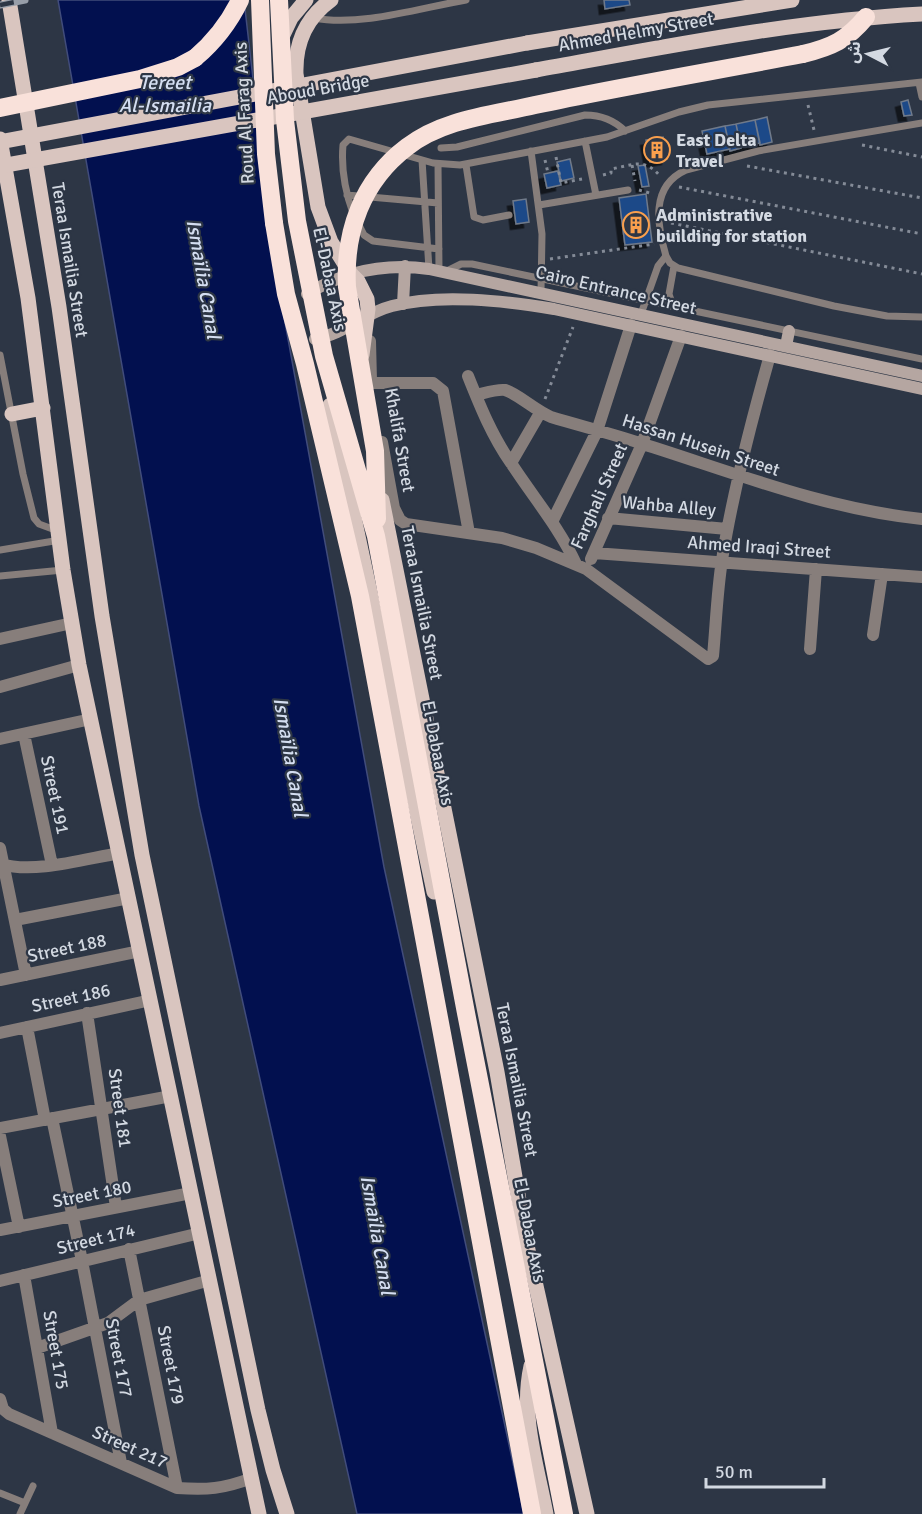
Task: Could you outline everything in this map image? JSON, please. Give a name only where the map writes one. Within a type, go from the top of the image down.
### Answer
[{"type":"highway","points":[[0,108],[140,79],[178,66],[195,58],[217,37],[240,0]]},
{"type":"highway","name":"Roud Al Farag Axis","points":[[260,0],[265,142],[274,223],[286,294],[308,376],[360,596],[540,1509]]},
{"type":"highway","name":"El-Dabaa Axis","points":[[279,0],[285,120],[297,221],[324,356],[376,536],[464,1001],[566,1514]]},
{"type":"highway","points":[[376,536],[375,452],[347,287],[346,267],[351,228],[358,209],[367,191],[392,160],[423,136],[462,121],[576,96],[823,49],[853,33],[866,17]]},
{"type":"main road","name":"Teraa Ismailia Street","points":[[9,0],[59,307],[102,616],[142,855],[256,1398],[273,1470],[287,1514]]},
{"type":"main road","points":[[306,0],[291,18],[282,36],[276,55],[274,76],[295,246],[440,920],[531,1366],[566,1514]]},
{"type":"main road","name":"Teraa Ismailia Street","points":[[331,0],[312,17],[298,44],[296,59],[296,74],[318,207],[331,242],[367,299],[361,362],[363,398],[405,624],[496,1072],[526,1241],[587,1514]]},
{"type":"main road","points":[[688,16],[698,0]]},
{"type":"main road","name":"Ahmed Helmy Street","points":[[527,43],[792,0]]},
{"type":"main road","name":"Ahmed Helmy Street","points":[[536,70],[748,32],[866,17],[922,14]]},
{"type":"main road","name":"Aboud Bridge","points":[[0,141],[527,43]]},
{"type":"main road","name":"Aboud Bridge","points":[[0,166],[536,70]]},
{"type":"main road","points":[[0,141],[28,298],[63,570],[79,665],[259,1514]]},
{"type":"main road","points":[[12,414],[43,408]]},
{"type":"main road","points":[[531,1366],[527,1389],[527,1413],[540,1509]]},
{"type":"street","name":"Cairo Entrance Street","points":[[305,295],[351,274],[378,268],[405,266],[438,270],[541,286],[641,314],[922,376]]},
{"type":"street","points":[[404,304],[405,266]]},
{"type":"street","name":"Cairo Entrance Street","points":[[315,339],[338,333],[383,309],[404,304],[455,300],[504,302],[631,325],[922,389]]},
{"type":"street","name":"Khalifa Street","points":[[366,317],[370,332],[371,383],[396,514],[400,520],[413,526],[502,538],[536,548],[581,566]]},
{"type":"street","points":[[552,522],[597,431],[631,325]]},
{"type":"street","points":[[786,346],[789,331]]},
{"type":"street","name":"Farghali Street","points":[[581,566],[594,553],[642,444],[681,336]]},
{"type":"street","points":[[468,376],[491,430],[581,566],[708,659],[712,656],[721,562],[727,529],[752,419],[770,355]]},
{"type":"street","points":[[371,383],[433,383],[443,391],[469,533]]},
{"type":"street","name":"Hassan Husein Street","points":[[476,395],[501,390],[508,391],[540,413],[806,497],[922,519]]},
{"type":"street","points":[[511,463],[540,413]]},
{"type":"street","name":"Wahba Alley","points":[[608,518],[727,529]]},
{"type":"street","name":"Ahmed Iraqi Street","points":[[594,553],[922,577]]},
{"type":"street","points":[[810,649],[816,569]]},
{"type":"street","points":[[873,635],[882,574]]},
{"type":"street","points":[[0,639],[72,623]]},
{"type":"street","points":[[0,687],[79,665]]},
{"type":"street","points":[[0,739],[91,719]]},
{"type":"street","name":"Street 191","points":[[24,734],[52,865]]},
{"type":"street","points":[[0,848],[26,975]]},
{"type":"street","points":[[2,865],[14,867],[52,865],[120,854]]},
{"type":"street","points":[[15,920],[129,898]]},
{"type":"street","name":"Street 188","points":[[0,980],[141,951]]},
{"type":"street","name":"Street 186","points":[[0,1032],[151,1000]]},
{"type":"street","name":"Street 181","points":[[87,1013],[116,1208]]},
{"type":"street","name":"Street 177","points":[[27,1027],[82,1261],[121,1463]]},
{"type":"street","points":[[0,1128],[171,1096]]},
{"type":"street","points":[[0,1136],[19,1227]]},
{"type":"street","name":"Street 180","points":[[0,1230],[191,1193]]},
{"type":"street","name":"Street 174","points":[[0,1281],[200,1233]]},
{"type":"street","name":"Street 179","points":[[129,1250],[177,1488]]},
{"type":"street","name":"Street 175","points":[[24,1275],[52,1432]]},
{"type":"street","points":[[37,1348],[95,1328],[118,1317],[139,1300],[210,1280]]},
{"type":"street","name":"Street 217","points":[[1,1402],[9,1414],[177,1488],[207,1490],[252,1478]]},
{"type":"lane","points":[[312,17],[336,21],[354,20],[466,0]]},
{"type":"lane","points":[[439,249],[369,240],[362,232],[347,195],[342,163],[344,142],[349,139],[438,164],[466,165],[626,131],[698,107],[920,82],[922,97]]},
{"type":"lane","points":[[441,148],[457,147],[585,115],[603,117],[626,131]]},
{"type":"lane","points":[[922,123],[736,156],[686,170],[667,184],[660,198],[663,243],[666,256],[674,266],[834,306],[887,316],[922,317]]},
{"type":"lane","points":[[585,141],[596,195]]},
{"type":"lane","points":[[531,151],[539,206],[543,261],[541,286],[645,300],[922,359]]},
{"type":"lane","points":[[422,160],[428,248],[438,270]]},
{"type":"lane","points":[[438,164],[438,270]]},
{"type":"lane","points":[[466,165],[474,217],[483,220],[508,215]]},
{"type":"lane","points":[[539,206],[628,190]]},
{"type":"lane","points":[[347,195],[438,203]]},
{"type":"lane","points":[[641,314],[658,266],[666,256]]},
{"type":"lane","points":[[673,306],[669,294],[674,266]]},
{"type":"lane","points":[[0,344],[23,474],[34,518],[39,524],[59,536]]},
{"type":"lane","points":[[0,550],[59,536]]},
{"type":"lane","points":[[0,576],[63,570]]},
{"type":"lane","points":[[20,1514],[33,1485]]},
{"type":"lane","points":[[0,1493],[25,1503]]},
{"type":"path","points":[[807,95],[816,141]]},
{"type":"path","points":[[854,144],[922,157]]},
{"type":"path","points":[[554,147],[561,183],[611,173],[611,170],[640,163],[651,166],[667,184],[922,234]]},
{"type":"path","points":[[740,164],[922,198]]},
{"type":"path","points":[[632,165],[636,190],[649,192],[660,198]]},
{"type":"path","points":[[660,221],[922,274]]},
{"type":"path","points":[[543,261],[663,243]]},
{"type":"path","points":[[540,413],[578,314]]},
{"type":"water","name":"Tereet Al-Ismailia","points":[[58,0],[244,0],[274,262],[384,867],[524,1514],[357,1514],[199,806]]},
{"type":"building","points":[[604,0],[629,0],[630,5],[605,9]]},
{"type":"building","points":[[908,100],[912,115],[904,116],[901,102]]},
{"type":"building","points":[[767,117],[772,142],[760,145],[755,120]]},
{"type":"building","points":[[755,120],[760,143],[741,147],[736,124]]},
{"type":"building","points":[[736,124],[741,148],[730,151],[725,126]]},
{"type":"building","points":[[725,126],[730,149],[707,154],[702,131]]},
{"type":"building","name":"East Delta Travel","points":[[663,137],[667,159],[650,162],[646,140]]},
{"type":"building","points":[[570,159],[574,178],[561,181],[557,162]]},
{"type":"building","points":[[645,165],[649,186],[642,187],[638,166]]},
{"type":"building","points":[[558,171],[561,185],[547,188],[544,174]]},
{"type":"building","name":"Administrative building for station","points":[[646,194],[652,242],[625,245],[619,198]]},
{"type":"building","points":[[526,199],[529,222],[516,224],[513,201]]},
{"type":"railway","points":[[0,5],[25,0]]},
{"type":"place","name":"East Delta Travel","points":[[657,150]]},
{"type":"place","name":"Administrative building for station","points":[[636,225]]},
{"type":"water label","name":"Ismaïlia Canal","points":[[204,279]]},
{"type":"water label","name":"Ismaïlia Canal","points":[[291,757]]},
{"type":"water label","name":"Ismaïlia Canal","points":[[378,1235]]}]
